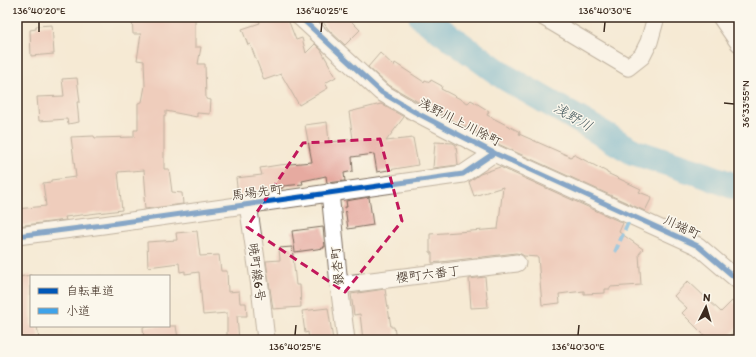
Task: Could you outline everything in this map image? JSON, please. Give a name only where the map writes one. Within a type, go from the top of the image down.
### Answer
[{"type":"street","name":"浅野川上川除町","points":[[300,17],[381,92],[415,112],[494,153],[631,216]]},
{"type":"street","points":[[544,17],[628,67],[642,56],[649,42],[656,17]]},
{"type":"street","points":[[721,17],[739,44]]},
{"type":"street","name":"馬場先町","points":[[17,236],[463,174],[494,153]]},
{"type":"street","name":"銀杏町","points":[[330,192],[346,340]]},
{"type":"street","name":"暁町線6号","points":[[248,204],[266,340]]},
{"type":"street","name":"川端町","points":[[631,216],[698,246],[739,280]]},
{"type":"street","name":"櫻町六番丁","points":[[339,285],[517,263]]},
{"type":"highlighted area","points":[[380,139],[402,221],[345,292],[247,227],[303,143]]},
{"type":"building","points":[[132,17],[195,17],[195,47],[201,47],[198,64],[205,64],[206,99],[211,100],[210,114],[197,113],[197,117],[166,111],[166,115],[164,115],[164,169],[169,169],[172,192],[182,193],[183,204],[145,209],[144,197],[146,196],[144,170],[118,172],[122,210],[65,217],[66,220],[17,226],[17,209],[46,206],[43,183],[51,182],[51,180],[76,177],[71,137],[134,137],[134,130],[138,130],[138,103],[142,102],[145,86],[144,61],[137,60],[141,34],[133,34]]},
{"type":"building","points":[[258,17],[287,17],[296,40],[302,38],[306,53],[315,44],[321,50],[336,77],[325,83],[328,88],[299,105],[281,74],[264,80],[250,44],[248,45],[242,29],[260,23]]},
{"type":"building","points":[[319,17],[347,17],[360,30],[345,45],[329,30]]},
{"type":"building","points":[[52,25],[54,54],[31,56],[30,30],[36,29],[36,26]]},
{"type":"building","points":[[380,53],[394,66],[395,63],[424,82],[425,80],[430,82],[431,80],[442,86],[441,89],[468,103],[471,100],[489,111],[487,115],[520,132],[519,134],[571,157],[573,154],[607,173],[641,189],[639,192],[652,197],[645,211],[498,144],[387,84],[368,67]]},
{"type":"building","points":[[77,78],[80,102],[77,102],[79,122],[68,124],[67,119],[39,121],[37,97],[64,96],[62,79]]},
{"type":"building","points":[[381,104],[404,117],[386,141],[413,138],[418,165],[377,172],[374,154],[352,157],[353,171],[344,173],[345,181],[327,183],[326,176],[302,181],[303,184],[283,186],[283,188],[238,196],[236,178],[262,175],[260,168],[312,162],[305,125],[327,122],[329,142],[353,139],[349,112]]},
{"type":"building","points":[[435,142],[453,143],[456,145],[458,165],[433,168]]},
{"type":"building","points":[[500,167],[623,223],[619,232],[643,249],[639,254],[641,285],[610,287],[610,289],[605,289],[605,293],[584,294],[584,291],[559,294],[560,303],[542,305],[538,257],[524,256],[516,253],[432,263],[432,253],[430,252],[430,234],[498,229],[503,187],[474,196],[469,182],[480,174]]},
{"type":"building","points":[[369,197],[373,225],[348,229],[345,207],[347,207],[346,201]]},
{"type":"building","points":[[323,227],[324,248],[295,252],[292,231]]},
{"type":"building","points":[[197,231],[200,256],[219,255],[221,271],[227,271],[228,292],[239,291],[240,303],[246,303],[247,316],[237,316],[239,340],[227,340],[227,313],[203,315],[199,272],[185,274],[185,271],[180,272],[179,263],[148,267],[147,242],[177,240],[176,233]]},
{"type":"building","points":[[292,247],[296,285],[300,285],[301,307],[273,309],[266,261],[280,260],[279,248]]},
{"type":"building","points":[[30,275],[30,327],[37,327],[39,339],[17,340],[18,277]]},
{"type":"building","points":[[485,277],[488,307],[471,308],[469,279]]},
{"type":"building","points":[[688,281],[721,312],[732,301],[739,307],[739,326],[725,340],[709,340],[682,313],[687,308],[674,296]]},
{"type":"building","points":[[385,289],[391,327],[394,327],[396,340],[363,340],[360,314],[354,315],[351,294]]},
{"type":"building","points":[[328,308],[333,340],[309,340],[308,332],[305,333],[302,311]]},
{"type":"building","points":[[176,326],[178,338],[175,340],[144,340],[143,327]]},
{"type":"waterway","name":"浅野川","points":[[422,17],[505,77],[634,152],[705,175],[739,188]]},
{"type":"marked path","points":[[615,252],[631,216]]},
{"type":"cycle path","points":[[300,17],[381,92],[415,112],[494,153],[698,246],[739,281]]},
{"type":"cycle path","points":[[17,236],[463,174],[494,153]]}]
